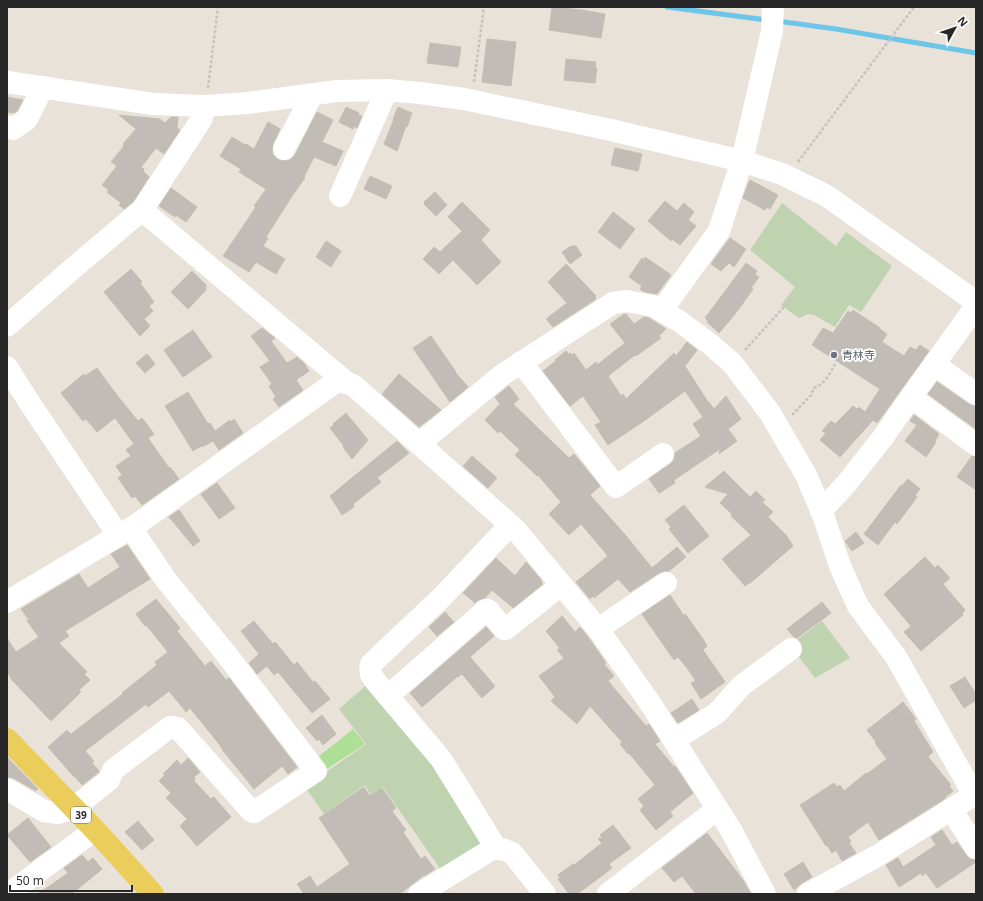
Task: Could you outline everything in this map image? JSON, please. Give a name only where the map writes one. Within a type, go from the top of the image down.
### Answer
[{"type":"main road","name":"39","points":[[7,739],[95,830],[153,894]]},
{"type":"street","points":[[662,310],[719,230],[742,161],[772,31],[773,7]]},
{"type":"street","points":[[7,82],[154,104],[205,106],[248,103],[337,91],[387,90],[420,93],[472,101],[611,130],[742,161],[787,177],[827,196],[976,302]]},
{"type":"street","points":[[7,126],[13,129],[27,119],[43,87]]},
{"type":"street","points":[[340,196],[387,90]]},
{"type":"street","points":[[284,149],[312,95]]},
{"type":"street","points":[[7,326],[142,210],[201,120],[205,106]]},
{"type":"street","points":[[142,210],[347,383]]},
{"type":"street","points":[[419,444],[502,375],[613,303],[627,301],[653,306],[662,310],[686,325],[732,363],[770,413],[806,475],[821,511],[840,566],[858,606],[896,657],[975,795],[877,856],[808,894]]},
{"type":"street","points":[[821,511],[847,483],[884,436],[976,306]]},
{"type":"street","points":[[521,362],[616,487],[663,454]]},
{"type":"street","points":[[934,364],[976,394]]},
{"type":"street","points":[[7,366],[31,405],[124,532],[166,580],[227,655],[316,771],[254,812],[251,811],[178,728],[170,727],[113,770],[109,780],[74,808],[58,813],[44,811],[7,789]]},
{"type":"street","points":[[7,602],[124,532],[337,381],[353,385],[510,524],[598,629],[650,703],[718,809],[731,830],[765,894]]},
{"type":"street","points":[[911,397],[976,445]]},
{"type":"street","points":[[496,848],[441,759],[370,674],[370,670],[371,664],[441,598],[510,524]]},
{"type":"street","points":[[598,629],[666,583]]},
{"type":"street","points":[[388,696],[486,610],[488,610],[504,629],[506,629],[561,585]]},
{"type":"street","points":[[674,740],[717,713],[741,686],[791,649]]},
{"type":"street","points":[[608,894],[718,809]]},
{"type":"street","points":[[951,809],[976,848]]},
{"type":"street","points":[[8,894],[95,830]]},
{"type":"street","points":[[419,894],[496,848],[506,849],[512,853],[545,894]]},
{"type":"path","points":[[205,106],[218,7]]},
{"type":"path","points":[[472,101],[484,7]]},
{"type":"path","points":[[787,177],[914,7]]},
{"type":"path","points":[[732,363],[793,297]]},
{"type":"path","points":[[779,428],[811,395],[814,388],[818,387],[828,376],[835,364]]},
{"type":"green space","points":[[782,203],[836,246],[846,232],[892,266],[861,312],[849,305],[835,327],[814,315],[808,314],[799,318],[781,305],[795,287],[750,250]]},
{"type":"green space","points":[[822,621],[850,658],[815,678],[790,645]]},
{"type":"green space","points":[[369,683],[437,763],[487,843],[441,870],[383,787],[371,795],[365,785],[324,814],[305,787],[366,744],[339,709]]},
{"type":"green space","points":[[353,729],[365,744],[324,771],[314,760]]},
{"type":"building","points":[[552,7],[605,14],[601,38],[549,30]]},
{"type":"building","points":[[487,39],[516,42],[511,86],[482,82]]},
{"type":"building","points":[[430,43],[461,47],[458,67],[427,63]]},
{"type":"building","points":[[566,59],[596,62],[595,67],[597,68],[595,83],[564,80]]},
{"type":"building","points":[[7,97],[23,100],[17,111],[14,113],[7,112]]},
{"type":"building","points":[[346,107],[362,116],[357,128],[354,126],[353,129],[339,122]]},
{"type":"building","points":[[398,107],[412,113],[397,151],[384,144]]},
{"type":"building","points":[[317,112],[333,120],[322,142],[343,151],[336,166],[314,157],[304,177],[305,178],[266,237],[268,238],[263,246],[285,259],[276,274],[256,262],[249,272],[223,256],[256,207],[254,206],[266,189],[239,172],[241,169],[220,156],[232,137],[254,149],[268,122],[280,129],[273,144],[273,155],[279,160],[290,160],[295,155]]},
{"type":"building","points":[[119,115],[160,119],[165,123],[171,117],[178,117],[177,128],[180,130],[164,154],[156,148],[141,167],[149,177],[133,202],[124,209],[119,205],[121,203],[107,192],[109,190],[102,185],[117,166],[111,162],[124,146],[123,144],[136,129]]},
{"type":"building","points":[[615,148],[642,154],[638,171],[611,165]]},
{"type":"building","points":[[370,176],[392,186],[386,199],[364,189]]},
{"type":"building","points":[[750,180],[778,195],[770,209],[767,207],[765,210],[743,198]]},
{"type":"building","points":[[171,188],[197,207],[186,222],[176,215],[175,217],[159,206]]},
{"type":"building","points":[[435,192],[447,205],[436,216],[424,204],[424,202]]},
{"type":"building","points":[[665,201],[677,211],[684,203],[694,212],[688,220],[696,226],[680,245],[672,239],[671,241],[648,221]]},
{"type":"building","points":[[462,202],[490,230],[481,240],[501,262],[477,285],[453,260],[439,274],[423,259],[434,247],[440,252],[462,231],[448,217]]},
{"type":"building","points":[[613,212],[635,229],[620,249],[598,232]]},
{"type":"building","points":[[730,238],[746,249],[734,267],[729,263],[721,271],[711,264]]},
{"type":"building","points":[[326,241],[341,251],[331,267],[316,257]]},
{"type":"building","points":[[571,246],[576,246],[582,255],[570,264],[562,252]]},
{"type":"building","points":[[645,257],[671,275],[657,294],[645,292],[640,289],[642,286],[629,277],[642,258],[644,260]]},
{"type":"building","points":[[746,263],[757,271],[755,274],[759,277],[751,288],[753,289],[741,306],[719,333],[707,322],[708,321],[705,318]]},
{"type":"building","points":[[566,264],[596,296],[596,299],[553,327],[546,319],[567,303],[548,282]]},
{"type":"building","points":[[131,269],[142,282],[140,283],[154,302],[149,306],[153,311],[144,319],[150,326],[140,336],[104,292]]},
{"type":"building","points":[[192,271],[206,285],[206,290],[188,309],[171,292]]},
{"type":"building","points":[[853,310],[887,334],[882,342],[904,356],[910,347],[916,350],[920,345],[929,351],[877,423],[873,420],[840,457],[820,440],[826,433],[822,431],[831,421],[835,424],[853,406],[857,409],[859,407],[865,412],[880,389],[812,345],[823,328],[833,333],[848,311],[851,313]]},
{"type":"building","points":[[626,314],[634,324],[644,317],[649,318],[666,329],[659,336],[661,338],[636,356],[635,355],[608,376],[621,396],[623,394],[626,399],[674,353],[676,356],[687,342],[697,350],[685,366],[708,402],[714,409],[726,396],[741,419],[728,429],[737,441],[719,454],[720,449],[674,480],[675,483],[659,493],[649,479],[674,460],[675,453],[701,436],[693,424],[703,417],[685,391],[608,445],[595,425],[601,422],[583,396],[570,406],[543,371],[566,351],[572,355],[574,353],[586,370],[596,362],[597,365],[625,343],[610,324]]},
{"type":"building","points":[[262,328],[275,338],[271,341],[287,363],[297,357],[304,363],[309,371],[296,380],[303,390],[279,407],[273,399],[276,397],[269,386],[272,384],[260,367],[270,361],[251,336]]},
{"type":"building","points":[[193,330],[212,357],[183,377],[164,350]]},
{"type":"building","points":[[431,336],[455,372],[468,387],[450,402],[413,348]]},
{"type":"building","points":[[147,354],[155,364],[145,373],[136,363]]},
{"type":"building","points":[[97,368],[138,421],[142,418],[154,434],[148,438],[169,468],[170,467],[179,479],[142,505],[135,496],[132,498],[118,478],[122,475],[116,466],[131,456],[126,450],[134,444],[115,418],[97,432],[86,419],[83,421],[61,393],[84,374],[85,376]]},
{"type":"building","points":[[399,374],[441,410],[419,427],[382,394]]},
{"type":"building","points":[[937,382],[969,404],[976,407],[976,429],[928,394]]},
{"type":"building","points":[[509,386],[519,399],[513,404],[569,458],[574,454],[600,486],[590,495],[652,568],[677,547],[686,557],[669,571],[659,573],[630,592],[618,579],[594,598],[593,596],[590,599],[576,582],[608,556],[581,524],[569,535],[549,514],[561,502],[538,475],[537,476],[515,455],[520,450],[500,431],[498,433],[485,420],[500,404],[495,397]]},
{"type":"building","points":[[188,392],[208,424],[210,423],[215,431],[230,420],[231,422],[234,419],[243,433],[219,450],[213,441],[193,451],[165,406]]},
{"type":"building","points":[[346,413],[368,440],[352,459],[330,428]]},
{"type":"building","points":[[914,415],[939,434],[935,441],[936,442],[926,457],[905,441],[917,425],[910,421]]},
{"type":"building","points":[[397,441],[409,453],[377,478],[381,482],[353,504],[354,507],[342,515],[330,496]]},
{"type":"building","points":[[472,456],[497,478],[488,488],[463,466]]},
{"type":"building","points":[[972,456],[976,457],[976,490],[957,477]]},
{"type":"building","points":[[724,471],[750,497],[756,491],[765,500],[762,502],[773,512],[768,517],[786,535],[793,546],[745,586],[722,559],[751,535],[720,503],[728,494],[705,487]]},
{"type":"building","points":[[908,479],[920,489],[915,495],[917,497],[897,524],[895,522],[878,545],[864,534],[901,485],[902,486]]},
{"type":"building","points":[[217,483],[235,508],[219,519],[201,494]]},
{"type":"building","points":[[684,505],[709,536],[688,553],[669,529],[671,527],[665,520]]},
{"type":"building","points":[[179,510],[200,541],[193,546],[169,517]]},
{"type":"building","points":[[856,532],[864,543],[852,551],[845,541]]},
{"type":"building","points":[[127,545],[150,579],[65,631],[69,636],[59,643],[87,672],[84,674],[90,680],[79,690],[81,692],[51,721],[12,680],[7,671],[7,638],[16,652],[39,637],[27,621],[29,620],[21,609],[79,574],[88,588],[120,567],[111,554]]},
{"type":"building","points":[[925,557],[935,568],[938,565],[950,578],[943,584],[965,610],[962,613],[963,615],[921,651],[904,632],[911,626],[884,594]]},
{"type":"building","points":[[496,558],[515,576],[526,562],[543,584],[513,608],[492,590],[485,598],[478,600],[475,603],[463,593]]},
{"type":"building","points":[[670,595],[684,616],[685,614],[703,639],[707,646],[703,650],[725,682],[701,699],[691,683],[696,681],[687,668],[678,657],[674,660],[642,614]]},
{"type":"building","points":[[156,599],[180,628],[177,631],[205,666],[211,661],[226,680],[229,678],[297,767],[288,774],[282,766],[254,789],[190,708],[186,712],[169,691],[148,707],[146,704],[85,751],[94,761],[92,763],[99,772],[82,785],[48,747],[67,730],[71,734],[123,694],[122,693],[157,665],[155,662],[168,652],[136,614]]},
{"type":"building","points":[[822,602],[831,613],[797,638],[794,637],[787,629]]},
{"type":"building","points":[[445,612],[454,622],[437,636],[429,627]]},
{"type":"building","points":[[562,616],[575,632],[580,627],[588,637],[606,663],[604,664],[614,676],[608,681],[646,726],[649,724],[660,741],[655,744],[674,767],[675,766],[693,793],[670,812],[673,816],[656,830],[640,810],[644,806],[638,799],[655,785],[620,744],[622,742],[590,706],[577,724],[551,701],[555,697],[539,676],[564,658],[557,650],[560,648],[546,631]]},
{"type":"building","points":[[254,621],[273,644],[275,642],[294,665],[297,662],[313,682],[315,681],[330,699],[312,713],[278,672],[274,675],[267,666],[257,674],[249,663],[259,654],[241,631]]},
{"type":"building","points":[[486,627],[494,636],[470,657],[495,686],[482,698],[462,674],[422,707],[410,693]]},
{"type":"building","points":[[965,677],[976,694],[976,700],[964,708],[950,686]]},
{"type":"building","points":[[692,699],[699,710],[678,723],[671,713]]},
{"type":"building","points":[[903,702],[916,719],[914,721],[933,752],[928,757],[951,785],[949,786],[953,791],[945,797],[946,798],[879,840],[868,822],[848,837],[851,842],[849,843],[856,853],[842,861],[836,850],[832,853],[827,845],[826,846],[800,805],[834,783],[837,787],[840,785],[844,791],[866,773],[867,774],[887,759],[867,730]]},
{"type":"building","points":[[322,715],[336,734],[323,745],[319,739],[317,741],[306,728]]},
{"type":"building","points":[[7,757],[38,789],[36,791],[13,778],[7,777]]},
{"type":"building","points":[[188,758],[200,772],[194,777],[194,781],[211,799],[214,797],[231,817],[197,846],[180,826],[187,819],[166,798],[171,793],[159,781],[165,775],[163,774],[177,760],[181,765]]},
{"type":"building","points":[[364,787],[370,796],[382,788],[396,808],[392,811],[406,830],[403,832],[421,859],[425,856],[435,869],[424,875],[400,894],[304,894],[297,884],[310,876],[317,887],[350,864],[319,818]]},
{"type":"building","points":[[28,818],[51,847],[30,862],[7,835]]},
{"type":"building","points":[[138,821],[154,840],[142,850],[125,832]]},
{"type":"building","points":[[613,825],[631,848],[609,864],[612,868],[595,881],[577,894],[569,894],[558,879],[560,878],[558,875],[573,864],[574,865],[602,843],[598,839],[602,837],[600,835]]},
{"type":"building","points":[[942,830],[952,845],[957,842],[966,855],[970,859],[976,860],[976,862],[937,888],[926,873],[922,876],[921,873],[899,887],[886,865],[898,858],[903,867],[936,845],[931,837]]},
{"type":"building","points":[[707,833],[743,880],[751,894],[696,894],[682,876],[674,882],[662,868]]},
{"type":"building","points":[[82,855],[88,862],[93,858],[102,869],[72,894],[38,894],[68,873],[64,868]]},
{"type":"building","points":[[803,862],[812,877],[794,890],[784,874]]},
{"type":"waterway","points":[[667,7],[767,20]]},
{"type":"waterway","points":[[777,21],[836,29],[976,53]]},
{"type":"place","name":"青林寺","points":[[834,355]]}]
